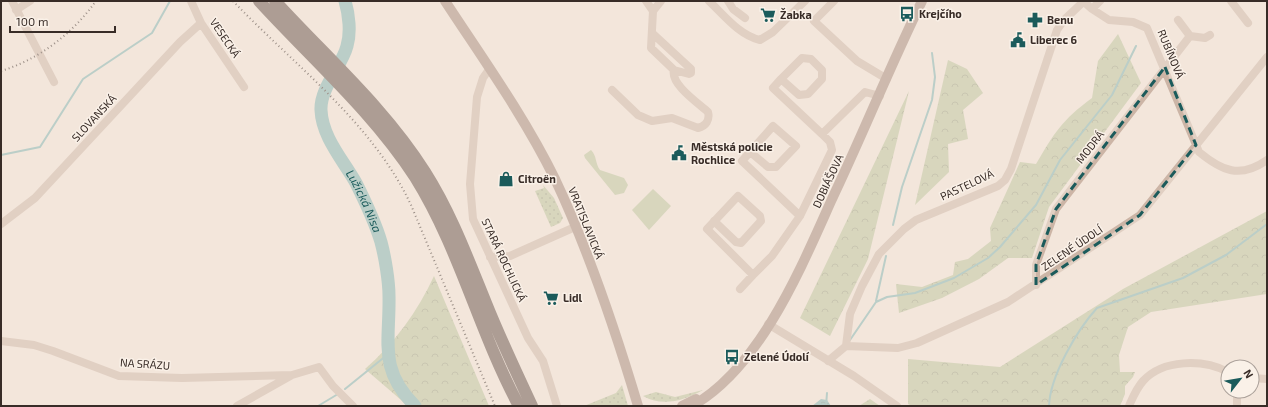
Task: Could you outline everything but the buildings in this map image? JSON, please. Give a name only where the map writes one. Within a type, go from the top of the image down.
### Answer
[{"type":"highway","points":[[258,1],[348,94],[398,152],[429,203],[457,260],[504,376],[519,406]]},
{"type":"highway","points":[[275,1],[363,93],[407,145],[440,198],[466,255],[504,346],[532,406]]},
{"type":"highway","points":[[504,346],[538,406]]},
{"type":"street","points":[[12,1],[54,82]]},
{"type":"street","points":[[16,10],[30,1]]},
{"type":"street","name":"VESECKÁ","points":[[191,1],[201,23],[244,87]]},
{"type":"street","name":"VRATISLAVICKÁ","points":[[445,1],[529,130],[555,179],[605,304],[638,406]]},
{"type":"street","points":[[646,1],[653,11]]},
{"type":"street","points":[[652,33],[692,71],[689,74],[674,70],[651,48],[653,11],[661,1]]},
{"type":"street","points":[[709,1],[743,33],[750,38],[760,40],[773,32],[805,1]]},
{"type":"street","points":[[728,1],[733,9],[745,18]]},
{"type":"street","points":[[834,1],[814,21],[857,61],[887,79]]},
{"type":"street","name":"DOBIÁŠOVA","points":[[692,406],[701,403],[729,379],[742,363],[795,279],[880,96],[922,1]]},
{"type":"street","name":"RUBÍNOVÁ","points":[[1084,1],[1092,9],[1109,20],[1133,22],[1147,28],[1165,67],[1199,152],[1214,165],[1232,172],[1250,169],[1267,160]]},
{"type":"street","name":"PASTELOVÁ","points":[[846,346],[850,314],[862,286],[879,254],[904,229],[916,220],[998,186],[1005,180],[1057,30],[1064,20],[1084,1]]},
{"type":"street","points":[[1092,9],[1100,1]]},
{"type":"street","points":[[1231,1],[1248,23]]},
{"type":"street","points":[[1178,20],[1190,36],[1205,38],[1210,35]]},
{"type":"street","name":"SLOVANSKÁ","points":[[1,224],[35,198],[180,42],[201,23]]},
{"type":"street","name":"MODRÁ","points":[[1036,285],[1036,265],[1056,209],[1190,36]]},
{"type":"street","name":"ZELENÉ ÚDOLÍ","points":[[846,346],[898,348],[917,343],[1008,302],[1036,285],[1140,214],[1267,57]]},
{"type":"street","points":[[740,289],[772,256],[800,216],[832,150],[830,142],[773,88],[781,78],[802,58],[811,59],[822,70],[822,79],[808,94],[799,95],[781,78]]},
{"type":"street","name":"STARÁ ROCHLICKÁ","points":[[490,68],[483,78],[477,97],[470,184],[473,219],[528,338],[543,361],[557,406]]},
{"type":"street","points":[[612,90],[638,115],[652,121],[672,118],[698,128],[702,127],[708,121],[708,112],[678,84],[673,74],[674,70]]},
{"type":"street","points":[[822,134],[865,92],[880,96]]},
{"type":"street","points":[[749,151],[768,167],[776,167],[796,146],[773,126],[749,151],[742,161],[800,216]]},
{"type":"street","points":[[714,221],[736,242],[741,243],[761,222],[760,216],[738,196],[714,221],[707,229],[753,275]]},
{"type":"street","points":[[490,257],[510,256],[575,227]]},
{"type":"street","points":[[768,324],[854,376],[897,406]]},
{"type":"street","name":"NA SRÁZU","points":[[1,341],[34,345],[54,351],[119,376],[182,378],[292,375]]},
{"type":"street","points":[[828,361],[846,346]]},
{"type":"street","name":"DOBIÁŠOVA","points":[[682,406],[711,391],[742,363]]},
{"type":"street","points":[[1129,406],[1143,381],[1156,371],[1171,366],[1205,364],[1220,369]]},
{"type":"street","points":[[236,406],[292,375],[319,367],[333,386],[353,406]]},
{"type":"highlighted area","points":[[1165,67],[1196,145],[1140,215],[1036,285],[1036,265],[1056,209]]},
{"type":"green space","points":[[1118,34],[1141,83],[1049,207],[1032,258],[1008,258],[979,279],[942,298],[899,313],[896,284],[922,287],[953,275],[955,262],[968,259],[991,241],[990,228],[1020,162],[1036,164],[1048,144],[1066,120],[1092,98],[1098,61]]},
{"type":"green space","points":[[948,60],[967,69],[983,93],[963,110],[968,139],[948,144],[949,172],[915,205]]},
{"type":"green space","points":[[909,91],[868,259],[830,336],[800,318]]},
{"type":"green space","points":[[591,150],[600,170],[624,178],[628,185],[624,193],[615,195],[585,158],[584,155]]},
{"type":"green space","points":[[543,185],[554,198],[563,218],[560,223],[551,227],[535,191],[544,188]]},
{"type":"green space","points":[[653,189],[671,206],[649,230],[632,210]]},
{"type":"green space","points":[[1267,211],[1267,294],[1151,312],[1128,327],[1119,355],[1120,372],[1135,372],[1133,377],[1125,386],[1125,394],[1120,406],[912,406],[908,404],[908,359],[1000,367],[1123,289]]},
{"type":"green space","points":[[434,276],[489,406],[408,406],[365,369],[386,349],[413,314]]},
{"type":"green space","points":[[622,385],[628,406],[584,406],[616,393]]},
{"type":"green space","points":[[703,390],[680,400],[666,402],[643,396],[656,392],[675,397]]},
{"type":"green space","points":[[870,399],[880,406],[859,406]]},
{"type":"water","points":[[821,399],[827,400],[831,406],[812,406]]},
{"type":"waterway","points":[[1,155],[40,147],[83,79],[152,33],[170,1]]},
{"type":"waterway","name":"Lužická Nisa","points":[[345,1],[349,24],[348,41],[341,61],[327,85],[324,94],[321,110],[322,120],[329,139],[359,189],[379,235],[384,255],[389,296],[388,354],[395,380],[403,393],[415,406]]},
{"type":"waterway","points":[[850,340],[876,302],[887,297],[915,293],[954,278],[988,258],[1000,247],[1036,205],[1060,160],[1112,95],[1136,46]]},
{"type":"waterway","points":[[893,225],[902,187],[932,100],[935,77],[932,53]]},
{"type":"waterway","points":[[1049,406],[1054,381],[1059,368],[1081,328],[1097,308],[1183,278],[1226,255],[1267,224]]},
{"type":"waterway","points":[[876,301],[886,256]]},
{"type":"waterway","points":[[345,389],[387,355]]},
{"type":"waterway","points":[[826,406],[827,393]]},
{"type":"waterway","points":[[318,406],[338,394]]},
{"type":"railway","points":[[1,71],[29,60],[54,44],[77,24],[96,1]]},
{"type":"railway","points":[[233,1],[331,96],[354,121],[395,175],[411,205],[495,406]]},
{"type":"place","name":"Krejčího","points":[[907,14]]},
{"type":"place","name":"Žabka","points":[[768,15]]},
{"type":"place","name":"Benu","points":[[1035,20]]},
{"type":"place","name":"Liberec 6","points":[[1018,40]]},
{"type":"place","name":"Městská policie Rochlice","points":[[679,153]]},
{"type":"place","name":"Citroën","points":[[506,179]]},
{"type":"place","name":"Lidl","points":[[551,298]]},
{"type":"place","name":"Zelené Údolí","points":[[732,357]]}]
